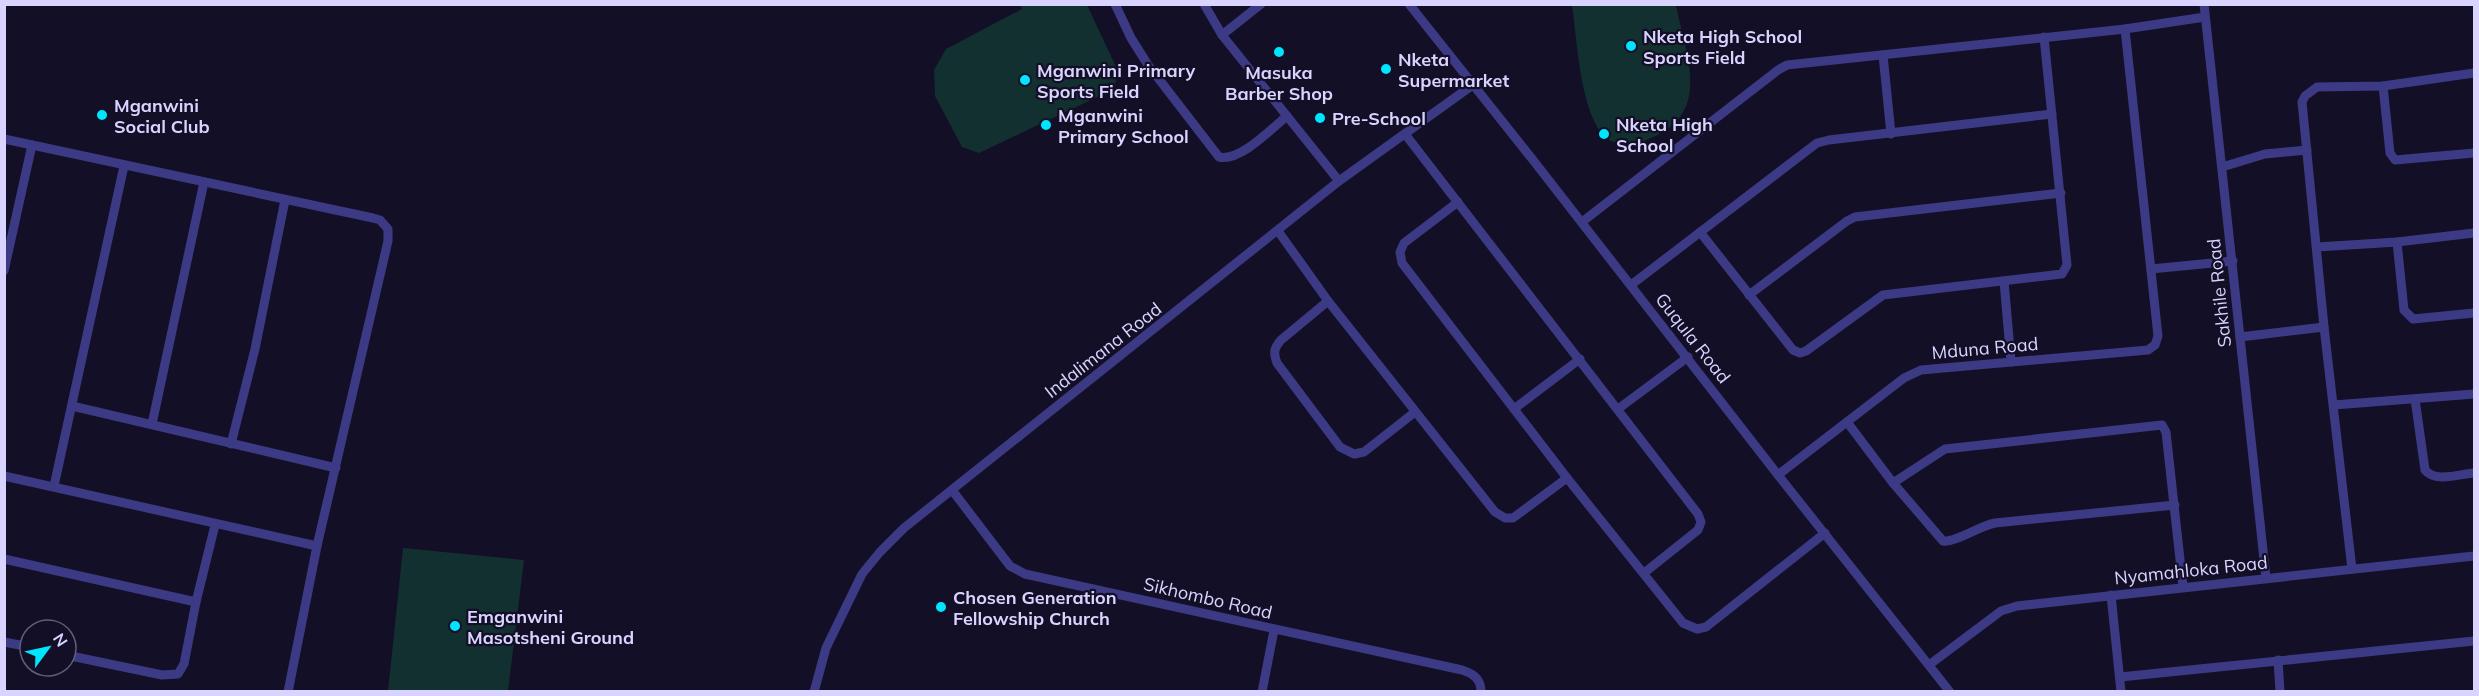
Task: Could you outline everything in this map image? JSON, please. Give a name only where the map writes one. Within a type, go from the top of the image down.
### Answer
[{"type":"street","points":[[1116,4],[1131,38],[1148,65],[1220,157],[1238,155],[1287,116]]},
{"type":"street","points":[[1204,4],[1222,35],[1339,182]]},
{"type":"street","points":[[1222,35],[1261,4]]},
{"type":"street","name":"Guqula Road","points":[[1409,4],[1950,692]]},
{"type":"street","name":"Sakhile Road","points":[[2204,4],[2266,578]]},
{"type":"street","points":[[1582,222],[1778,70],[1797,62],[2125,29],[2205,17]]},
{"type":"street","points":[[2125,29],[2151,269],[2233,261]]},
{"type":"street","points":[[1700,232],[1793,350],[1800,353],[1883,295],[1893,292],[2059,275],[2065,271],[2067,265],[2043,38]]},
{"type":"street","points":[[1883,55],[1892,134]]},
{"type":"street","points":[[2352,569],[2324,327],[2302,102],[2317,87],[2382,86],[2475,73]]},
{"type":"street","name":"Indalimana Road","points":[[814,692],[826,648],[868,565],[904,528],[1339,182],[1474,84]]},
{"type":"street","points":[[2382,86],[2390,153],[2395,160],[2475,153]]},
{"type":"street","points":[[1631,285],[1816,143],[2052,114]]},
{"type":"street","points":[[1405,134],[1700,518],[1700,528],[1696,533],[1644,573]]},
{"type":"street","points":[[4,139],[373,218],[380,220],[388,230],[388,241],[318,546],[288,692]]},
{"type":"street","points":[[4,271],[9,228],[32,145]]},
{"type":"street","points":[[2222,167],[2265,154],[2307,150]]},
{"type":"street","points":[[54,486],[124,166]]},
{"type":"street","points":[[152,424],[204,182]]},
{"type":"street","points":[[1749,295],[1855,217],[2061,193]]},
{"type":"street","points":[[231,444],[255,349],[285,200]]},
{"type":"street","points":[[1458,202],[1404,243],[1400,252],[1402,263],[1567,478],[1683,623],[1697,629],[1714,621],[1825,533]]},
{"type":"street","points":[[1278,231],[1328,301],[1495,512],[1509,519],[1521,513],[1567,478]]},
{"type":"street","points":[[2317,247],[2397,242],[2475,233]]},
{"type":"street","points":[[2397,242],[2404,310],[2407,315],[2413,320],[2475,313]]},
{"type":"street","name":"Mduna Road","points":[[1778,475],[1904,378],[1921,370],[2148,350],[2155,345],[2158,336],[2151,269]]},
{"type":"street","points":[[2004,281],[2012,362]]},
{"type":"street","points":[[1328,301],[1281,340],[1276,346],[1274,356],[1340,447],[1354,454],[1364,452],[1415,412]]},
{"type":"street","points":[[2240,337],[2324,327]]},
{"type":"street","points":[[1618,409],[1688,357]]},
{"type":"street","points":[[1514,409],[1580,359]]},
{"type":"street","points":[[2334,405],[2475,394]]},
{"type":"street","points":[[2415,399],[2428,474],[2437,477],[2475,473]]},
{"type":"street","points":[[72,406],[336,468]]},
{"type":"street","points":[[1847,422],[1939,539],[1948,542],[1976,528],[1995,523],[2175,505]]},
{"type":"street","points":[[1893,483],[1945,449],[2159,425],[2164,427],[2166,432],[2182,587]]},
{"type":"street","points":[[4,476],[215,525],[318,546]]},
{"type":"street","name":"Sikhombo Road","points":[[952,490],[985,536],[1016,570],[1037,577],[1470,673],[1481,683],[1481,692]]},
{"type":"street","points":[[78,658],[162,675],[178,674],[184,664],[215,525]]},
{"type":"street","name":"Nyamahloka Road","points":[[1929,665],[2010,608],[2475,556]]},
{"type":"street","points":[[4,559],[196,603]]},
{"type":"street","points":[[2111,595],[2121,692]]},
{"type":"street","points":[[1262,692],[1274,630]]},
{"type":"street","points":[[2120,677],[2475,641]]},
{"type":"street","points":[[2278,660],[2280,692]]},
{"type":"green space","name":"Mganwini Primary Sports Field","points":[[1020,5],[1087,5],[1118,71],[1114,89],[979,153],[962,147],[935,96],[934,70],[946,49],[1022,9]]},
{"type":"green space","name":"Nketa High School Sports Field","points":[[1572,5],[1676,5],[1689,66],[1690,84],[1688,101],[1680,117],[1666,130],[1635,144],[1619,144],[1605,137],[1590,111],[1585,93]]},
{"type":"green space","name":"Emganwini Masotsheni Ground","points":[[403,548],[524,560],[508,691],[388,691]]},
{"type":"place","name":"Nketa High School Sports Field","points":[[1631,46]]},
{"type":"place","name":"Masuka Barber Shop","points":[[1279,52]]},
{"type":"place","name":"Nketa Supermarket","points":[[1386,69]]},
{"type":"place","name":"Mganwini Primary Sports Field","points":[[1025,80]]},
{"type":"place","name":"Mganwini Social Club","points":[[102,115]]},
{"type":"place","name":"Pre-School","points":[[1320,118]]},
{"type":"place","name":"Mganwini Primary School","points":[[1046,125]]},
{"type":"place","name":"Nketa High School","points":[[1604,134]]},
{"type":"place","name":"Chosen Generation Fellowship Church","points":[[941,607]]},
{"type":"place","name":"Emganwini Masotsheni Ground","points":[[455,626]]}]
